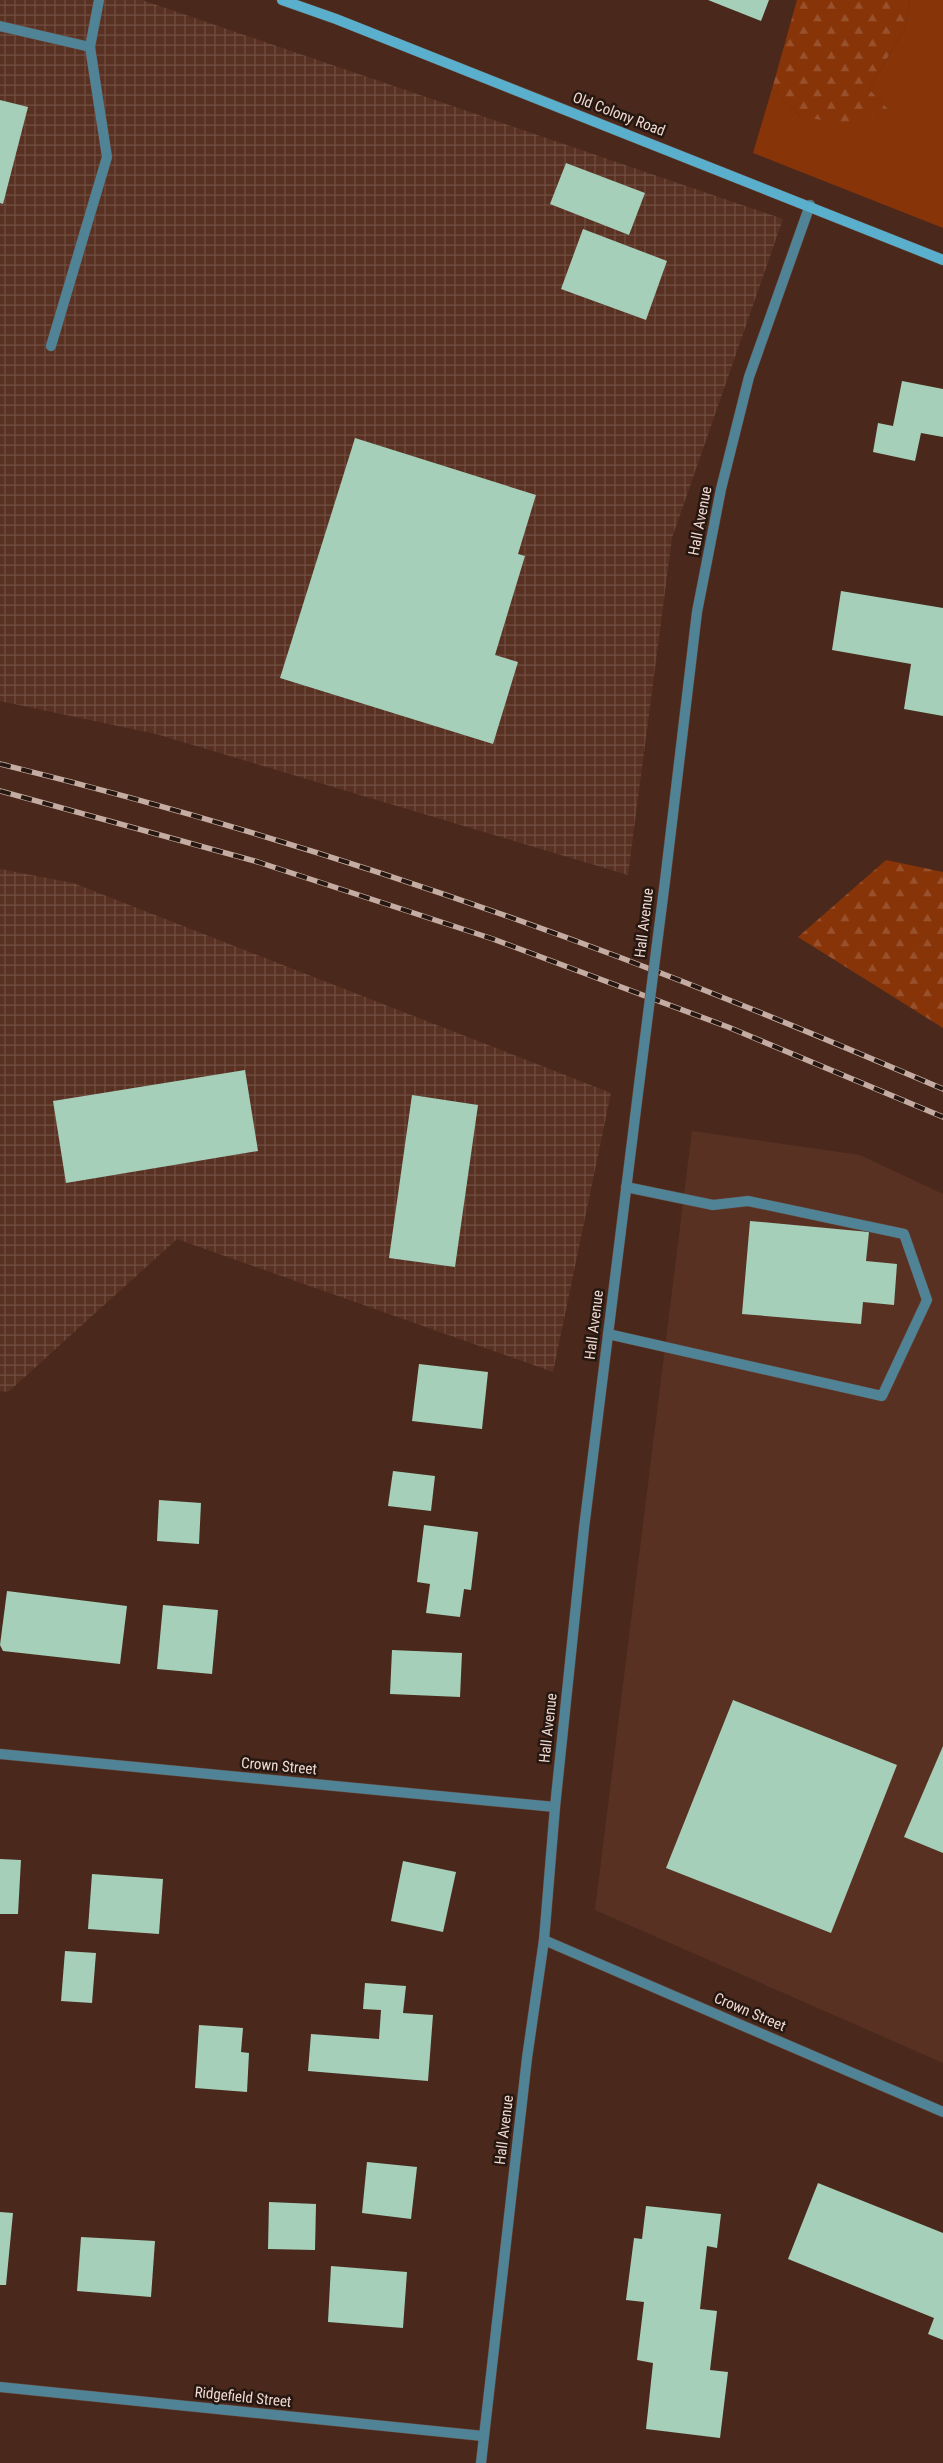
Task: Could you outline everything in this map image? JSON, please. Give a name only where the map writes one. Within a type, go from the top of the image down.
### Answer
[{"type":"main road","name":"Old Colony Road","points":[[282,0],[336,19],[810,205],[943,260]]},
{"type":"street","points":[[51,346],[107,157],[90,47],[99,0]]},
{"type":"street","points":[[0,26],[90,47]]},
{"type":"street","name":"Hall Avenue","points":[[481,2463],[482,2436],[526,2068],[544,1940],[555,1807],[608,1334],[697,612],[721,489],[749,377],[810,205]]},
{"type":"street","points":[[608,1334],[882,1396],[927,1300],[904,1234],[748,1200],[713,1205],[626,1187]]},
{"type":"street","name":"Crown Street","points":[[0,1754],[555,1807]]},
{"type":"street","name":"Crown Street","points":[[544,1940],[943,2112]]},
{"type":"street","name":"Ridgefield Street","points":[[0,2387],[482,2436]]},
{"type":"shaded area","points":[[0,0],[142,0],[783,219],[672,538],[628,875],[156,734],[0,701]]},
{"type":"shaded area","points":[[0,869],[73,883],[611,1093],[553,1372],[177,1239],[8,1392],[0,1391]]},
{"type":"shaded area","points":[[692,1131],[860,1155],[943,1194],[943,2063],[595,1910]]},
{"type":"green space","points":[[797,0],[910,0],[905,28],[869,89],[889,110],[843,123],[801,117],[772,89]]},
{"type":"green space","points":[[910,0],[943,0],[943,228],[753,153],[772,89],[801,117],[889,110],[869,89],[905,28]]},
{"type":"green space","points":[[886,860],[943,872],[943,1028],[798,937]]},
{"type":"building","points":[[708,0],[769,0],[761,21]]},
{"type":"building","points":[[0,100],[28,107],[3,204],[0,203]]},
{"type":"building","points":[[566,163],[645,193],[629,235],[550,204]]},
{"type":"building","points":[[583,229],[667,261],[646,320],[561,289]]},
{"type":"building","points":[[902,381],[943,389],[943,437],[921,433],[915,461],[873,452],[878,423],[893,426]]},
{"type":"building","points":[[355,438],[536,495],[518,554],[525,556],[495,655],[518,662],[493,744],[280,678]]},
{"type":"building","points":[[841,591],[943,608],[943,716],[904,709],[911,664],[832,650]]},
{"type":"building","points":[[245,1070],[258,1151],[66,1183],[53,1101]]},
{"type":"building","points":[[412,1095],[478,1105],[455,1267],[389,1258]]},
{"type":"building","points":[[750,1221],[869,1232],[866,1261],[897,1264],[894,1305],[863,1302],[861,1324],[742,1314]]},
{"type":"building","points":[[419,1364],[488,1372],[482,1429],[412,1421]]},
{"type":"building","points":[[393,1471],[435,1476],[431,1511],[388,1506]]},
{"type":"building","points":[[159,1500],[201,1503],[199,1544],[157,1541]]},
{"type":"building","points":[[424,1525],[478,1532],[471,1590],[464,1589],[460,1617],[426,1613],[430,1584],[417,1582]]},
{"type":"building","points":[[7,1591],[127,1606],[120,1664],[3,1651],[0,1645]]},
{"type":"building","points":[[163,1605],[218,1610],[212,1674],[157,1669]]},
{"type":"building","points":[[392,1650],[462,1653],[460,1697],[390,1694]]},
{"type":"building","points":[[733,1700],[897,1765],[831,1933],[666,1868]]},
{"type":"building","points":[[943,1746],[943,1853],[904,1837]]},
{"type":"building","points":[[0,1859],[21,1860],[18,1914],[0,1914]]},
{"type":"building","points":[[403,1861],[456,1872],[443,1932],[391,1921]]},
{"type":"building","points":[[92,1874],[163,1879],[159,1934],[88,1929]]},
{"type":"building","points":[[65,1951],[96,1953],[92,2003],[61,2001]]},
{"type":"building","points":[[365,1983],[406,1986],[403,2013],[433,2015],[428,2081],[308,2071],[311,2034],[379,2039],[381,2010],[363,2009]]},
{"type":"building","points":[[199,2025],[243,2028],[241,2052],[249,2053],[247,2092],[195,2088]]},
{"type":"building","points":[[367,2162],[417,2167],[411,2219],[362,2213]]},
{"type":"building","points":[[818,2183],[943,2233],[943,2340],[928,2334],[934,2318],[788,2259]]},
{"type":"building","points":[[269,2202],[316,2204],[315,2250],[268,2249]]},
{"type":"building","points":[[646,2206],[721,2214],[717,2248],[707,2246],[700,2309],[717,2311],[710,2370],[728,2372],[720,2438],[646,2429],[653,2363],[637,2360],[644,2302],[626,2300],[634,2238],[642,2239]]},
{"type":"building","points":[[0,2212],[13,2213],[6,2285],[0,2285]]},
{"type":"building","points":[[81,2237],[155,2241],[151,2297],[77,2291]]},
{"type":"building","points":[[331,2266],[407,2272],[403,2328],[328,2322]]},
{"type":"railway","points":[[0,764],[93,788],[280,841],[466,902],[649,969],[943,1089]]},
{"type":"railway","points":[[0,791],[258,862],[493,939],[728,1027],[943,1117]]}]
